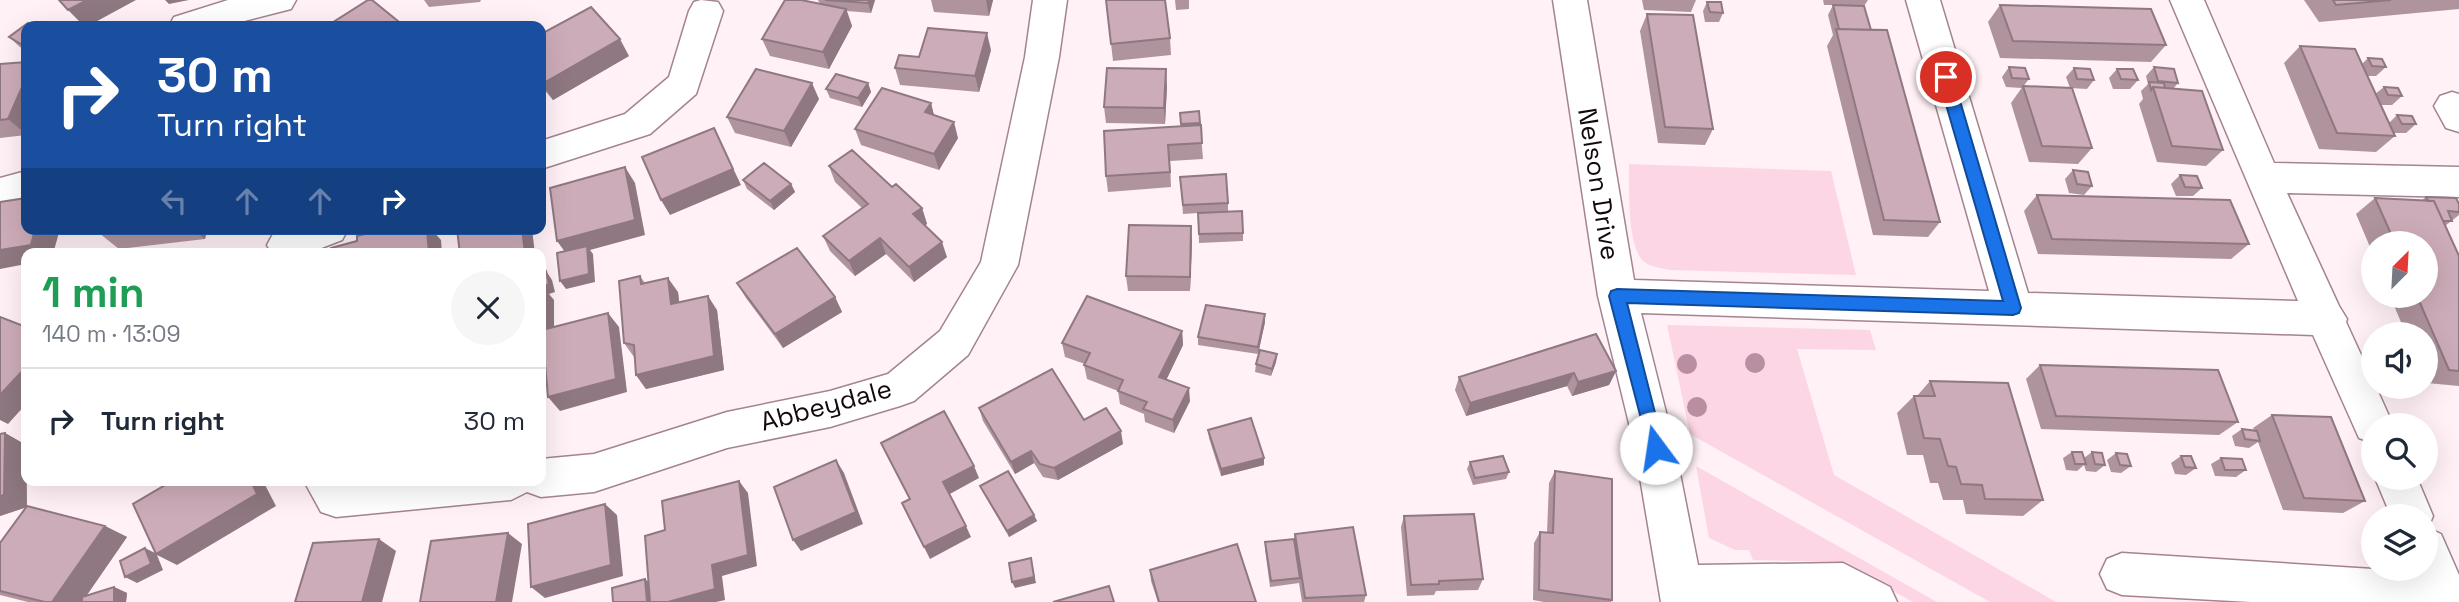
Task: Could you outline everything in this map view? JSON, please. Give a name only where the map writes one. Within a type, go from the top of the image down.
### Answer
[{"type":"street","points":[[201,21],[279,0]]},
{"type":"street","name":"Abbeydale","points":[[546,478],[594,473],[727,430],[830,409],[900,388],[954,343],[999,265],[1042,57],[1050,0]]},
{"type":"street","name":"Nelson Drive","points":[[1570,0],[1617,296],[1656,448],[1681,594]]},
{"type":"street","points":[[1923,0],[2013,308]]},
{"type":"street","points":[[2188,0],[2262,178],[2328,319],[2368,413]]},
{"type":"street","points":[[546,153],[637,124],[684,84],[706,11]]},
{"type":"street","points":[[2262,178],[2459,182]]},
{"type":"street","points":[[0,193],[21,187]]},
{"type":"street","points":[[285,243],[310,235]]},
{"type":"street","points":[[1617,296],[2328,319]]},
{"type":"street","points":[[328,486],[336,498],[460,486]]},
{"type":"street","points":[[2122,573],[2447,597],[2438,576]]},
{"type":"street","points":[[1681,594],[1843,584],[1875,602]]},
{"type":"shaded area","points":[[1629,164],[1831,171],[1856,275],[1669,270],[1649,265],[1643,261],[1634,242],[1630,215]]},
{"type":"shaded area","points":[[1667,325],[1870,330],[1876,350],[1797,349],[1834,475],[2056,602],[1990,602],[1690,434]]},
{"type":"shaded area","points":[[1696,466],[1937,602],[1913,602],[1840,562],[1753,560],[1749,550],[1735,550],[1709,538]]},
{"type":"building","points":[[59,0],[87,0],[68,10]]},
{"type":"building","points":[[372,0],[398,21],[335,21]]},
{"type":"building","points":[[785,0],[801,0],[846,9],[823,52],[762,39]]},
{"type":"building","points":[[825,0],[869,0],[868,3]]},
{"type":"building","points":[[1106,0],[1165,0],[1170,38],[1111,44]]},
{"type":"building","points":[[2333,0],[2391,0],[2336,5]]},
{"type":"building","points":[[1707,2],[1721,2],[1723,13],[1710,12]]},
{"type":"building","points":[[1833,5],[1864,6],[1871,30],[1839,29]]},
{"type":"building","points":[[2000,5],[2151,9],[2166,45],[2013,41]]},
{"type":"building","points":[[591,7],[620,39],[546,82],[546,31]]},
{"type":"building","points":[[1647,14],[1693,15],[1713,129],[1665,127]]},
{"type":"building","points":[[21,28],[21,44],[9,37]]},
{"type":"building","points":[[928,28],[987,33],[975,76],[895,68],[899,55],[919,57]]},
{"type":"building","points":[[1836,29],[1887,30],[1940,222],[1884,220]]},
{"type":"building","points":[[2300,46],[2355,49],[2395,136],[2337,133]]},
{"type":"building","points":[[2368,58],[2382,59],[2386,67],[2372,66]]},
{"type":"building","points":[[21,62],[21,89],[8,119],[0,120],[0,64]]},
{"type":"building","points":[[2009,67],[2025,68],[2029,79],[2012,78]]},
{"type":"building","points":[[2154,67],[2174,69],[2178,83],[2158,81]]},
{"type":"building","points":[[1107,68],[1166,69],[1164,108],[1104,107]]},
{"type":"building","points":[[2074,68],[2090,69],[2094,80],[2077,79]]},
{"type":"building","points":[[756,69],[812,83],[784,131],[727,117]]},
{"type":"building","points":[[2117,69],[2133,69],[2138,80],[2121,79]]},
{"type":"building","points":[[836,74],[868,83],[858,98],[826,89]]},
{"type":"building","points":[[2149,82],[2164,83],[2165,88],[2153,87],[2151,90]]},
{"type":"building","points":[[2023,86],[2072,88],[2092,148],[2042,146]]},
{"type":"building","points":[[2153,87],[2202,91],[2223,150],[2172,146]]},
{"type":"building","points":[[2384,87],[2398,88],[2402,96],[2388,95]]},
{"type":"building","points":[[882,88],[931,103],[925,112],[954,122],[934,154],[855,129]]},
{"type":"building","points":[[1199,111],[1200,123],[1181,124],[1180,113]]},
{"type":"building","points":[[2397,115],[2412,116],[2416,124],[2402,124]]},
{"type":"building","points":[[1201,125],[1202,143],[1168,145],[1170,172],[1106,176],[1104,131]]},
{"type":"building","points":[[714,128],[733,169],[661,200],[642,157]]},
{"type":"building","points":[[852,150],[892,187],[896,184],[922,208],[913,214],[942,242],[909,267],[880,238],[849,261],[823,236],[868,204],[829,166]]},
{"type":"building","points":[[764,163],[791,184],[770,201],[743,180]]},
{"type":"building","points":[[625,167],[635,220],[557,241],[550,188]]},
{"type":"building","points":[[2073,170],[2088,172],[2092,186],[2077,184]]},
{"type":"building","points":[[1226,174],[1228,203],[1183,205],[1180,177]]},
{"type":"building","points":[[2180,175],[2197,176],[2202,188],[2185,187]]},
{"type":"building","points":[[2037,195],[2230,200],[2249,244],[2052,239]]},
{"type":"building","points":[[2426,197],[2456,198],[2459,212],[2448,211],[2452,221],[2443,221],[2434,201],[2428,201]]},
{"type":"building","points":[[2375,198],[2434,201],[2459,256],[2459,371],[2449,370],[2438,345],[2438,322],[2428,322],[2422,308],[2438,308],[2438,231],[2390,231]]},
{"type":"building","points":[[21,199],[21,235],[34,235],[31,245],[0,250],[0,202]]},
{"type":"building","points":[[1242,211],[1243,233],[1199,234],[1198,213]]},
{"type":"building","points":[[1129,225],[1191,226],[1190,277],[1126,276]]},
{"type":"building","points":[[427,235],[429,248],[331,248],[357,241],[357,236]]},
{"type":"building","points":[[458,235],[523,235],[524,248],[459,248]]},
{"type":"building","points":[[587,246],[589,274],[560,281],[557,253]]},
{"type":"building","points":[[797,248],[835,297],[775,334],[737,283]]},
{"type":"building","points":[[640,276],[641,284],[668,278],[671,304],[708,296],[714,356],[636,375],[634,345],[624,343],[619,281]]},
{"type":"building","points":[[546,292],[547,292],[546,326]]},
{"type":"building","points":[[1087,296],[1182,331],[1159,377],[1189,388],[1173,420],[1143,409],[1147,402],[1118,391],[1123,380],[1084,365],[1090,353],[1062,343]]},
{"type":"building","points":[[1206,305],[1265,314],[1258,347],[1198,337]]},
{"type":"building","points":[[608,313],[616,379],[548,397],[546,329]]},
{"type":"building","points":[[0,317],[21,325],[21,372],[0,395]]},
{"type":"building","points":[[1596,334],[1616,371],[1578,382],[1574,373],[1470,403],[1459,377]]},
{"type":"building","points":[[1260,350],[1277,354],[1272,369],[1256,364]]},
{"type":"building","points":[[2040,365],[2218,370],[2238,422],[2056,416]]},
{"type":"building","points":[[1052,369],[1084,420],[1106,408],[1121,431],[1054,468],[1040,464],[1031,451],[1011,462],[979,408]]},
{"type":"building","points":[[1930,381],[2008,383],[2043,500],[1985,499],[1982,485],[1961,484],[1956,467],[1948,466],[1940,439],[1924,438],[1914,396],[1935,396]]},
{"type":"building","points":[[944,411],[974,466],[943,482],[966,526],[924,547],[902,503],[910,499],[881,443]]},
{"type":"building","points":[[2272,415],[2331,417],[2365,501],[2304,498]]},
{"type":"building","points":[[1251,418],[1264,458],[1221,469],[1208,430]]},
{"type":"building","points":[[2242,429],[2257,431],[2260,441],[2245,439]]},
{"type":"building","points":[[5,433],[4,495],[0,496],[0,434]]},
{"type":"building","points":[[2072,452],[2082,452],[2086,464],[2075,464]]},
{"type":"building","points":[[2092,452],[2102,453],[2105,465],[2095,464]]},
{"type":"building","points":[[2116,453],[2127,454],[2131,466],[2120,465]]},
{"type":"building","points":[[1503,456],[1509,472],[1475,478],[1470,462]]},
{"type":"building","points":[[2181,456],[2191,456],[2196,468],[2185,467]]},
{"type":"building","points":[[2221,458],[2242,459],[2246,470],[2225,470]]},
{"type":"building","points":[[836,460],[856,512],[793,540],[774,487]]},
{"type":"building","points":[[1008,471],[1034,515],[1007,531],[980,486]]},
{"type":"building","points":[[1555,471],[1612,479],[1612,600],[1539,590],[1540,532],[1553,533]]},
{"type":"building","points":[[739,481],[748,555],[712,565],[715,589],[668,602],[650,602],[645,536],[665,530],[662,501]]},
{"type":"building","points":[[164,486],[253,486],[257,494],[156,554],[133,504]]},
{"type":"building","points":[[605,504],[611,565],[531,587],[528,524]]},
{"type":"building","points":[[27,506],[105,526],[52,602],[0,591],[0,543]]},
{"type":"building","points":[[1474,514],[1483,579],[1411,585],[1404,516]]},
{"type":"building","points":[[1353,527],[1366,595],[1305,598],[1295,534]]},
{"type":"building","points":[[508,533],[496,602],[420,602],[431,541]]},
{"type":"building","points":[[379,539],[362,602],[295,602],[313,543]]},
{"type":"building","points":[[1294,539],[1300,578],[1271,581],[1265,542]]},
{"type":"building","points":[[1237,544],[1256,602],[1159,602],[1150,570]]},
{"type":"building","points":[[145,548],[151,564],[125,577],[120,561]]},
{"type":"building","points":[[1031,558],[1034,577],[1012,582],[1009,563]]},
{"type":"building","points":[[645,579],[647,602],[613,602],[612,588]]},
{"type":"building","points":[[1109,586],[1114,602],[1053,602]]},
{"type":"building","points":[[114,587],[114,602],[82,602],[82,597]]},
{"type":"route","points":[[1656,448],[1617,296],[2013,308],[1946,77]]}]
